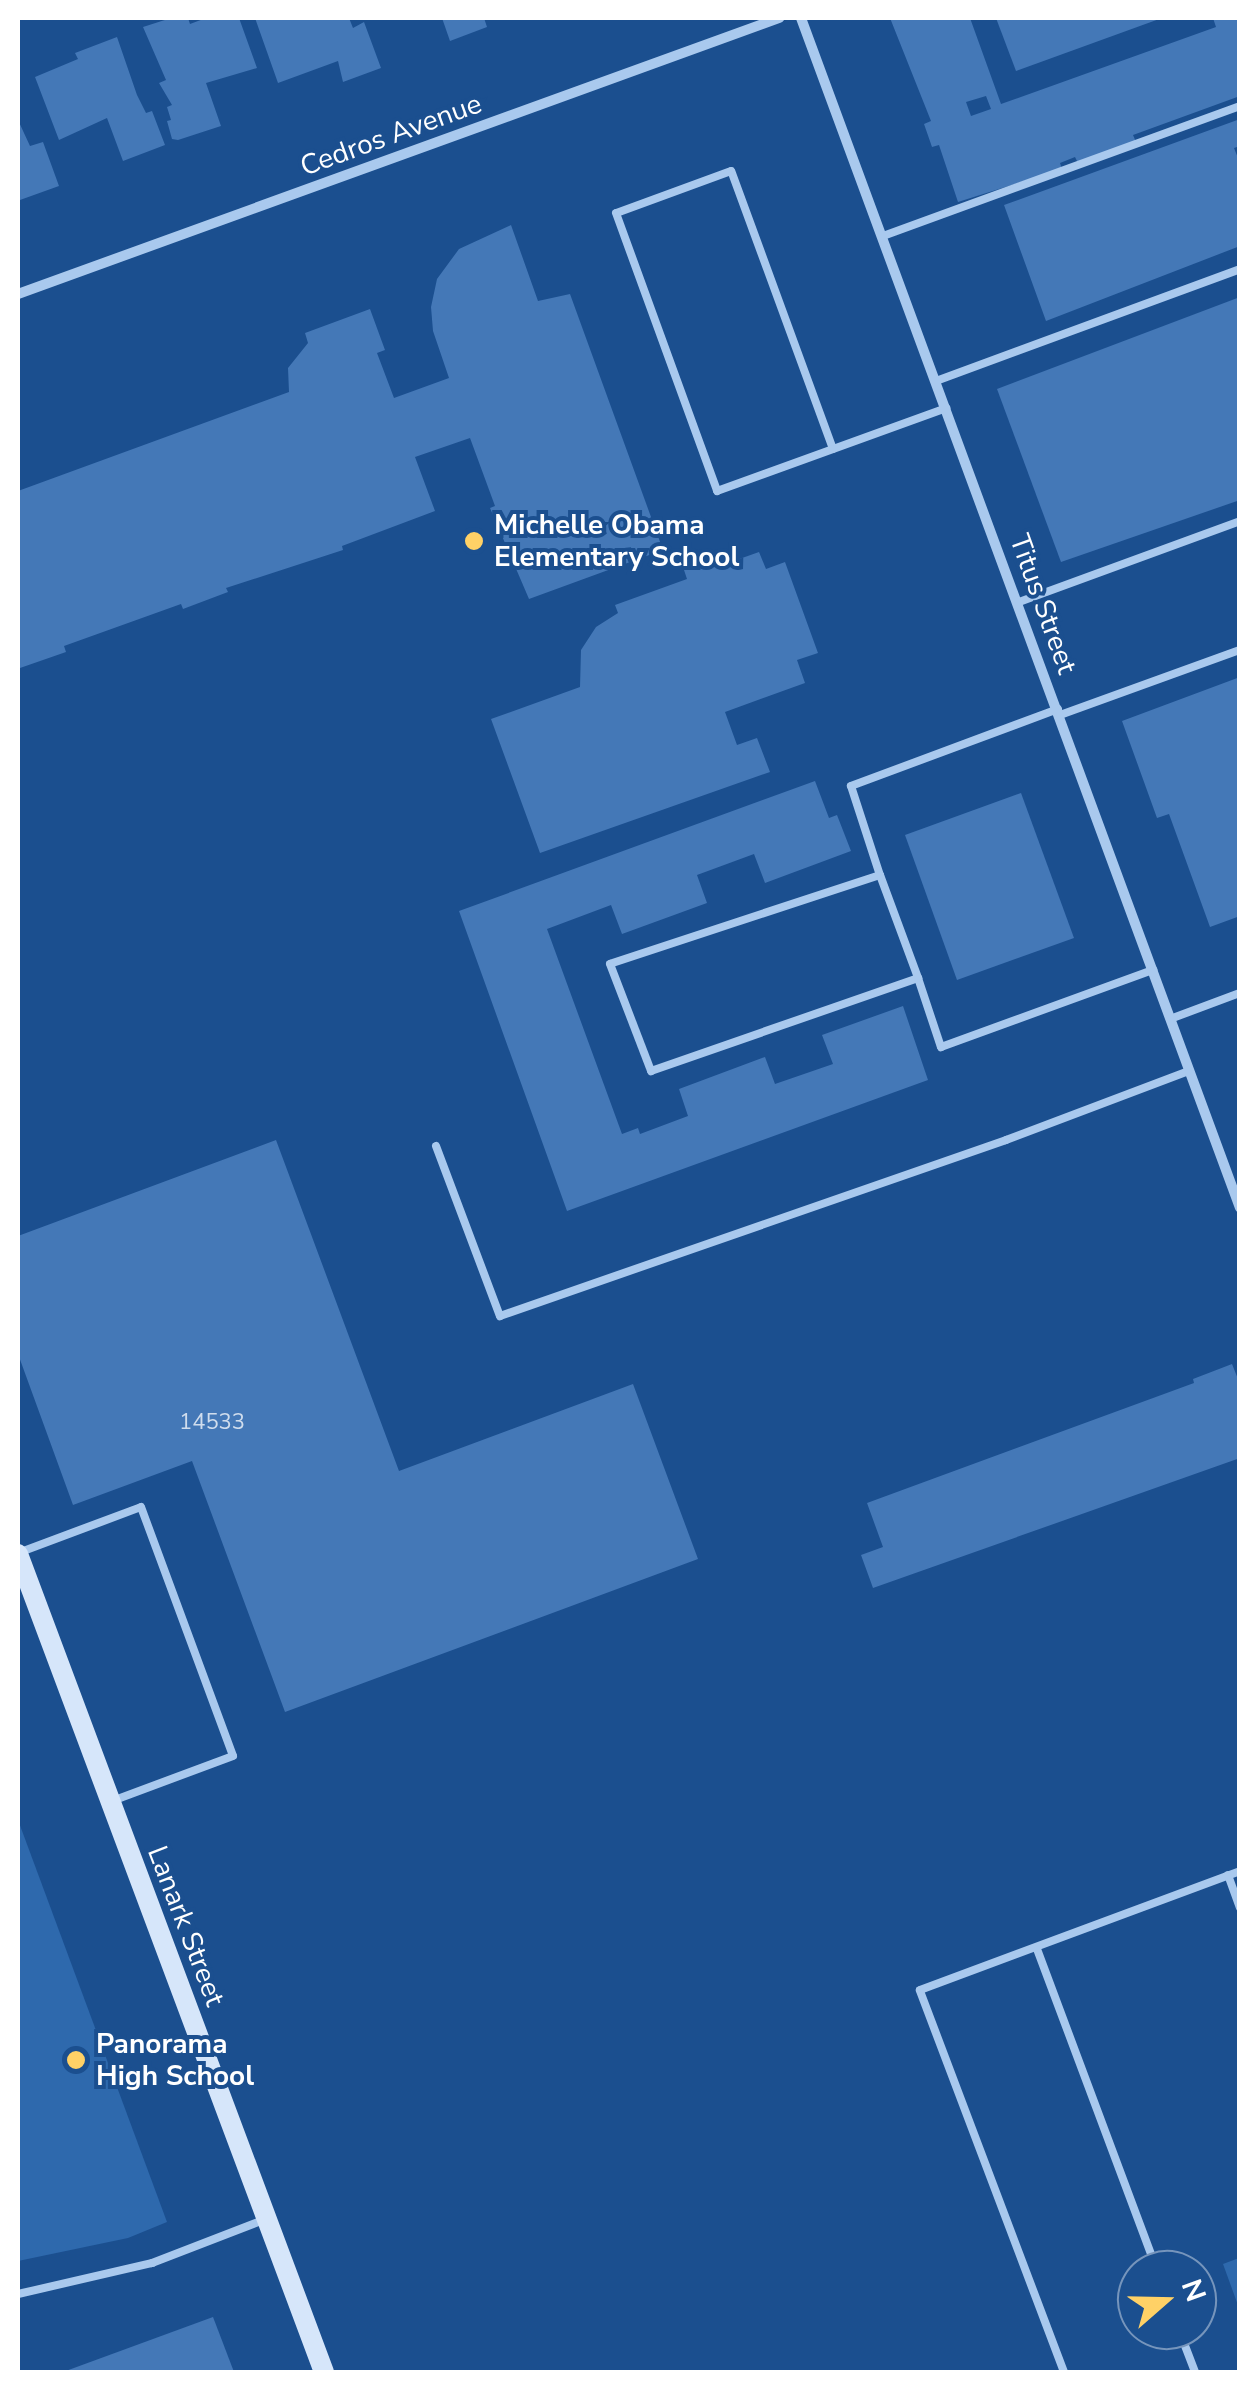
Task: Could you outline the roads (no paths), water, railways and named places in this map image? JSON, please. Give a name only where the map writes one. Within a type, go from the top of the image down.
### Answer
[{"type":"street","name":"Cedros Avenue","points":[[18,294],[779,18]]},
{"type":"street","name":"Titus Street","points":[[801,18],[1240,1208]]},
{"type":"street","name":"Lanark Street","points":[[18,1554],[324,2372]]},
{"type":"lane","points":[[882,236],[1240,106]]},
{"type":"lane","points":[[833,448],[731,171],[616,213],[716,491],[946,408]]},
{"type":"lane","points":[[936,381],[1240,270]]},
{"type":"lane","points":[[1018,602],[1240,521]]},
{"type":"lane","points":[[1153,970],[941,1047],[851,786],[1240,650]]},
{"type":"lane","points":[[880,874],[610,964],[651,1071],[918,978]]},
{"type":"lane","points":[[1170,1019],[1240,993]]},
{"type":"lane","points":[[436,1146],[500,1316],[1006,1140],[1188,1071]]},
{"type":"lane","points":[[18,1554],[141,1508],[148,1525],[233,1756],[110,1802]]},
{"type":"lane","points":[[1064,2372],[920,1990],[1240,1871]]},
{"type":"lane","points":[[1228,1876],[1240,1908]]},
{"type":"lane","points":[[1036,1949],[1149,2250]]},
{"type":"lane","points":[[18,2294],[152,2263],[266,2218]]},
{"type":"place","name":"Michelle Obama Elementary School","points":[[474,541]]},
{"type":"place","name":"Panorama High School","points":[[76,2060]]}]
